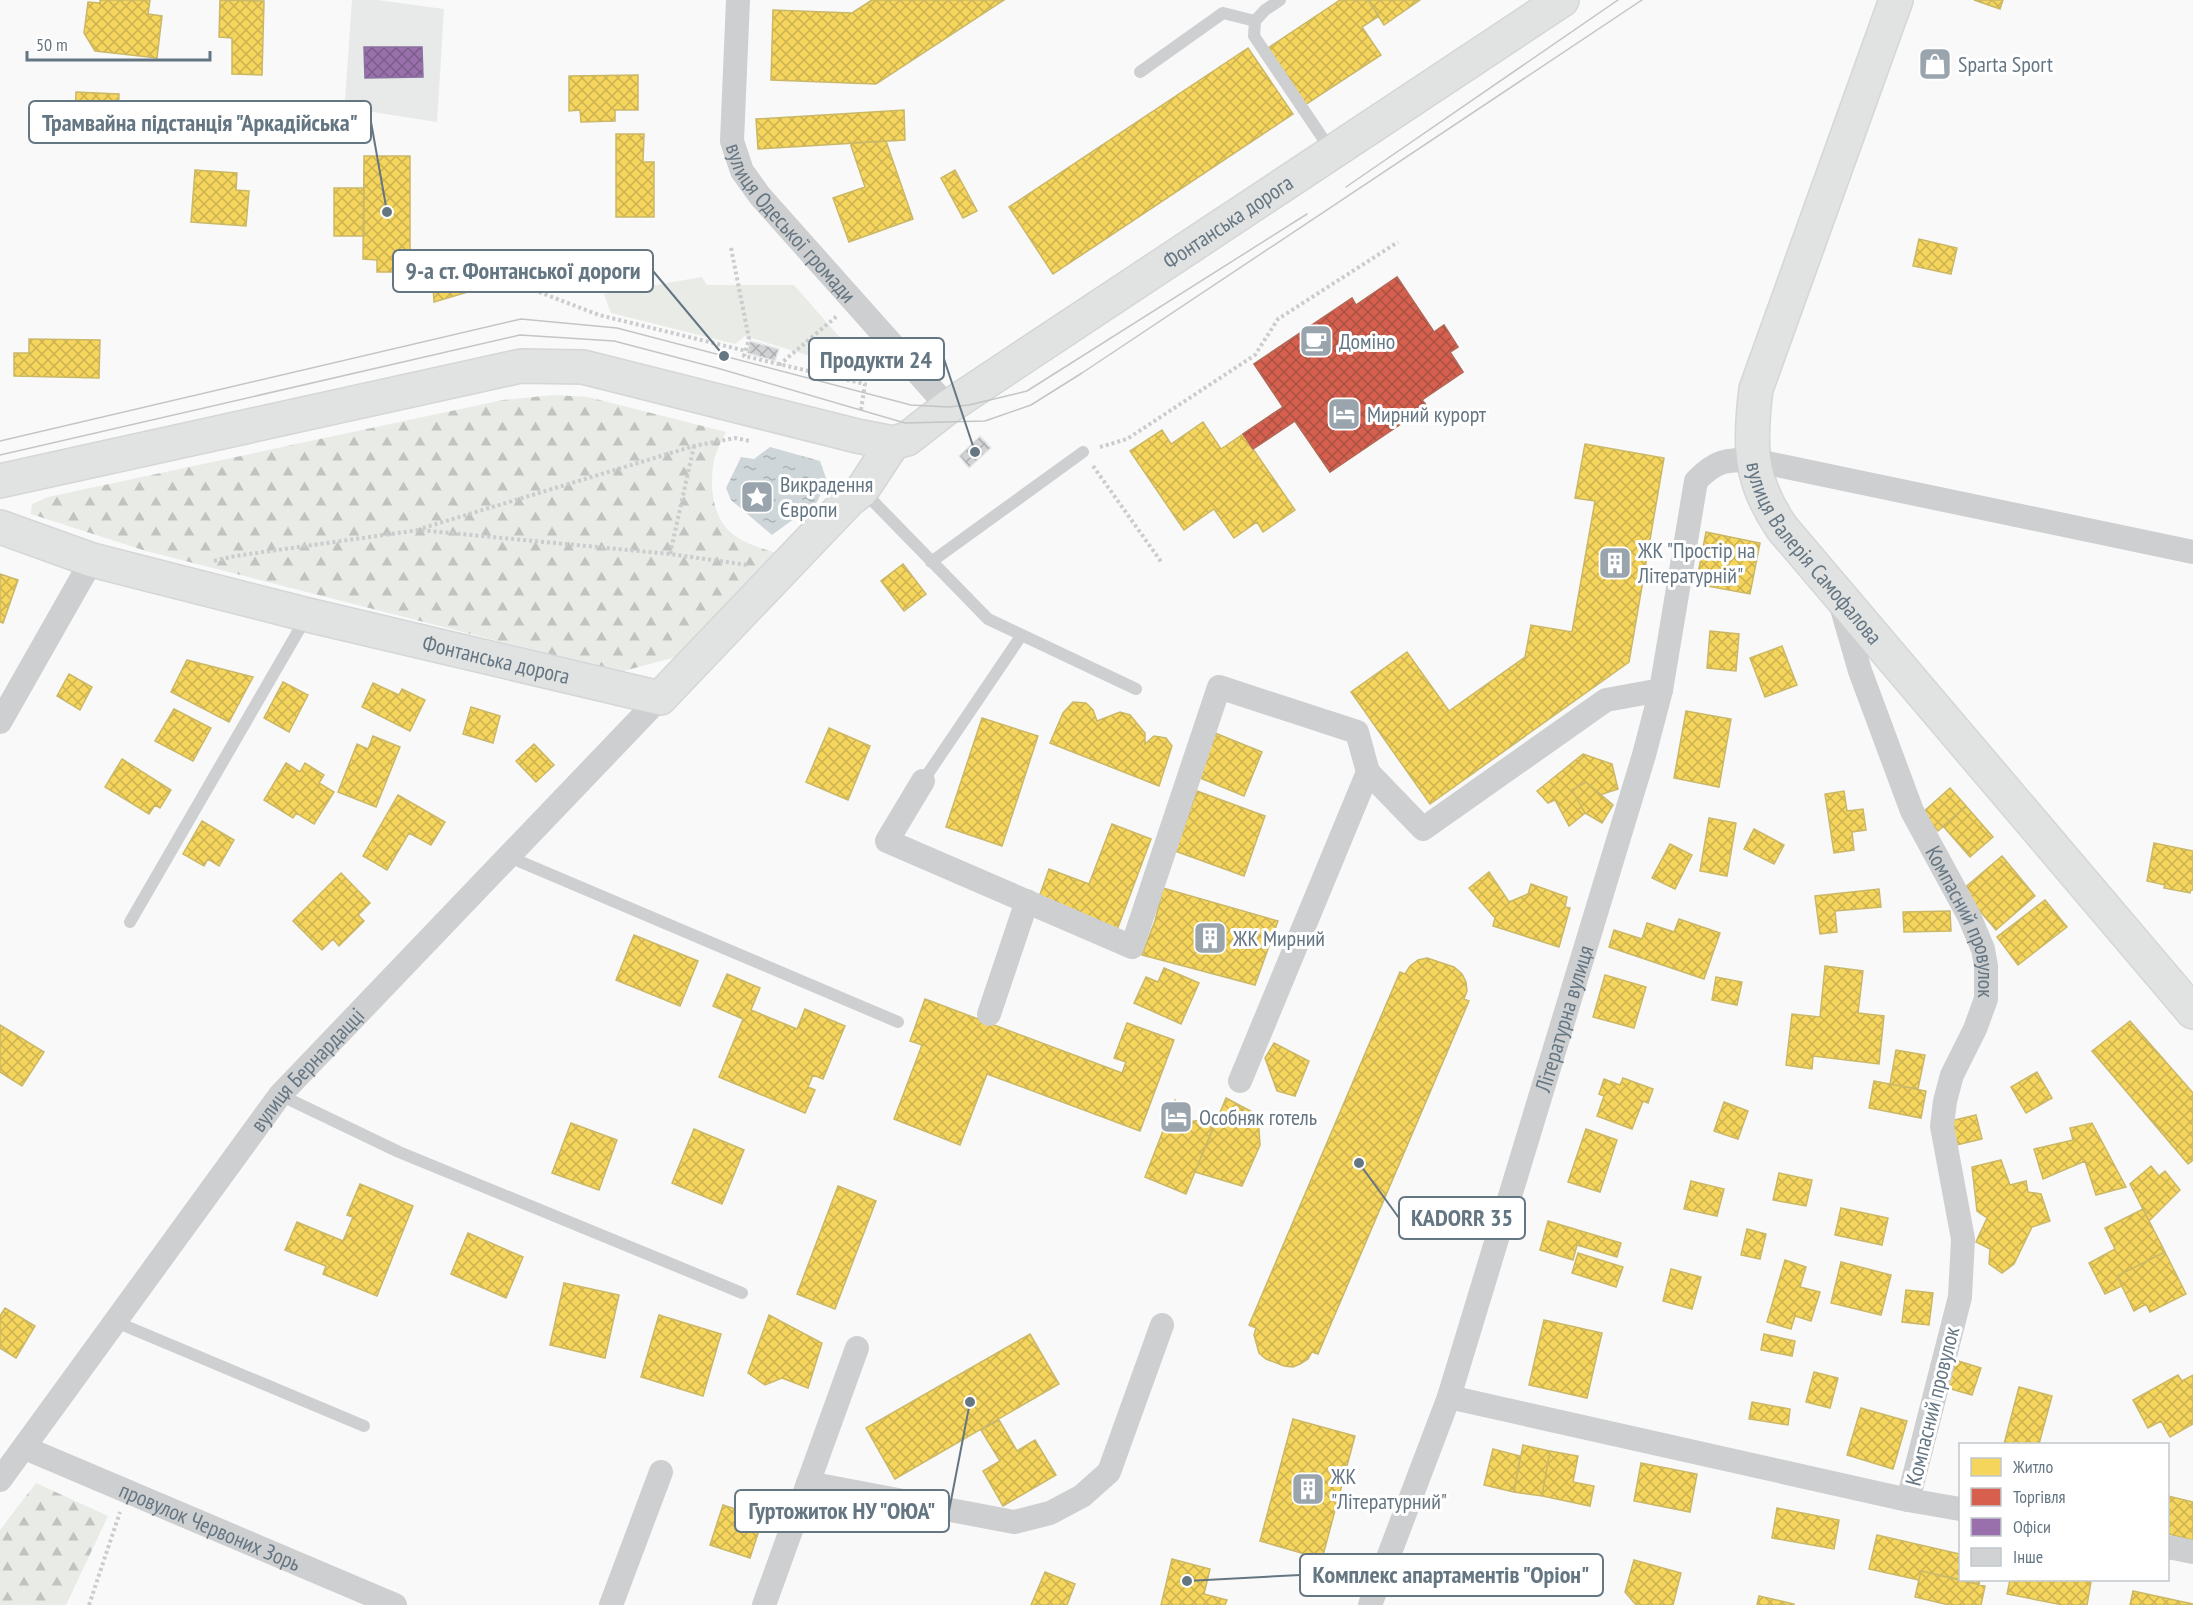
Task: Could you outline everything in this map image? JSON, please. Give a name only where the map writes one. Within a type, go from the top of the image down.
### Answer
[{"type":"main road","name":"Фонтанська дорога","points":[[0,527],[92,560],[308,615],[660,698],[849,500],[862,490],[893,443],[907,439],[948,407],[1562,0]]},
{"type":"main road","name":"вулиця Валерія Самофалова","points":[[1896,0],[1756,389],[1752,423],[1753,460],[1757,479],[1771,512],[1839,597],[2193,1012]]},
{"type":"main road","points":[[5,484],[521,366],[583,367],[856,436],[893,443]]},
{"type":"street","name":"вулиця Одеської громади","points":[[738,0],[732,141],[742,171],[760,196],[948,407]]},
{"type":"street","name":"Літературна вулиця","points":[[1370,1605],[1449,1397],[1641,766],[1661,690],[1696,481],[1708,468],[1725,460],[1753,460],[2193,552]]},
{"type":"street","points":[[0,722],[92,560]]},
{"type":"street","name":"Компасний провулок","points":[[1839,597],[1860,671],[1912,811],[1969,916],[1983,949],[1986,966],[1986,999],[1975,1029],[1953,1075],[1945,1101],[1942,1125],[1963,1239],[1960,1298],[1908,1500]]},
{"type":"street","points":[[922,782],[887,841],[1132,947],[1219,687],[1356,732],[1368,772],[1424,829],[1606,700],[1661,690]]},
{"type":"street","name":"вулиця Бернардацці","points":[[0,1480],[280,1095],[660,698]]},
{"type":"street","points":[[1240,1081],[1368,772]]},
{"type":"street","points":[[989,1014],[1027,902]]},
{"type":"street","points":[[808,1483],[1014,1522],[1050,1513],[1082,1496],[1109,1472],[1162,1325]]},
{"type":"street","points":[[764,1605],[857,1348]]},
{"type":"street","name":"Компасний провулок","points":[[1449,1397],[1908,1500],[1959,1509]]},
{"type":"street","name":"провулок Червоних Зорь","points":[[25,1448],[395,1605]]},
{"type":"street","points":[[611,1605],[661,1472]]},
{"type":"street","points":[[2169,1547],[2193,1552]]},
{"type":"lane","points":[[1280,0],[1265,10],[1255,21],[1254,36],[1332,153]]},
{"type":"lane","points":[[1140,72],[1223,13],[1255,21]]},
{"type":"lane","points":[[931,562],[1083,452]]},
{"type":"lane","points":[[862,490],[988,619],[1136,689]]},
{"type":"lane","points":[[130,922],[308,615]]},
{"type":"lane","points":[[922,782],[1022,636]]},
{"type":"lane","points":[[507,856],[898,1022]]},
{"type":"lane","points":[[280,1095],[399,1152],[742,1293]]},
{"type":"lane","points":[[116,1322],[364,1426]]},
{"type":"path","points":[[1162,563],[1083,452],[1127,439],[1255,355],[1278,319],[1398,242]]},
{"type":"path","points":[[731,248],[749,339],[744,356],[865,384],[856,436]]},
{"type":"path","points":[[539,292],[599,315],[746,351]]},
{"type":"path","points":[[780,365],[854,302]]},
{"type":"path","points":[[204,564],[235,556],[419,530],[694,446],[735,438],[758,443]]},
{"type":"path","points":[[670,554],[694,446]]},
{"type":"path","points":[[419,530],[670,554],[757,566]]},
{"type":"path","points":[[89,1605],[127,1491]]},
{"type":"shaded area","points":[[352,0],[378,0],[444,9],[437,122],[366,111],[345,101]]},
{"type":"green space","points":[[702,277],[707,285],[794,285],[850,349],[845,359],[836,364],[745,336],[735,344],[611,313],[604,294]]},
{"type":"green space","points":[[554,395],[588,397],[726,432],[716,454],[712,475],[713,494],[718,513],[727,529],[737,538],[776,553],[683,655],[620,672],[146,551],[31,514],[32,504],[48,497],[503,400]]},
{"type":"green space","points":[[36,1483],[108,1516],[66,1605],[0,1605],[0,1530]]},
{"type":"water","points":[[770,447],[820,461],[827,481],[817,502],[772,535],[731,500],[726,488],[741,457],[754,459]]},
{"type":"building: Житло","points":[[100,0],[150,0],[148,14],[162,16],[157,58],[95,51],[84,33],[88,2],[100,3]]},
{"type":"building: Житло","points":[[220,0],[264,1],[262,75],[232,74],[232,38],[219,37]]},
{"type":"building: Житло","points":[[872,0],[1004,0],[876,84],[771,80],[773,10],[852,13]]},
{"type":"building: Житло","points":[[1340,0],[1368,0],[1379,16],[1362,27],[1381,55],[1305,105],[1268,48]]},
{"type":"building: Житло","points":[[1368,0],[1420,0],[1384,25]]},
{"type":"building: Житло","points":[[1974,0],[2003,0],[2000,9]]},
{"type":"building: Житло","points":[[1248,48],[1293,114],[1053,274],[1009,207]]},
{"type":"building: Житло","points":[[638,75],[638,110],[615,110],[615,121],[581,122],[580,110],[569,111],[569,76]]},
{"type":"building: Житло","points":[[76,92],[119,94],[118,122],[127,122],[126,142],[79,140],[80,120],[75,120]]},
{"type":"building: Житло","points":[[904,110],[905,140],[758,149],[756,119]]},
{"type":"building: Житло","points":[[616,134],[644,134],[643,162],[654,162],[654,217],[616,217]]},
{"type":"building: Житло","points":[[886,141],[913,219],[849,242],[833,198],[865,187],[850,143]]},
{"type":"building: Житло","points":[[364,156],[410,156],[410,260],[396,260],[396,272],[377,272],[377,260],[363,259]]},
{"type":"building: Житло","points":[[195,170],[237,173],[236,190],[249,191],[246,226],[191,222]]},
{"type":"building: Житло","points":[[955,170],[977,211],[963,218],[941,178]]},
{"type":"building: Житло","points":[[334,188],[364,188],[364,236],[334,236]]},
{"type":"building: Житло","points":[[1919,239],[1957,248],[1951,274],[1913,266]]},
{"type":"building: Житло","points":[[467,251],[468,292],[434,302],[431,253]]},
{"type":"building: Житло","name":"Мирний курорт","points":[[1397,277],[1434,332],[1444,325],[1458,347],[1450,352],[1463,372],[1422,400],[1427,406],[1330,472],[1295,421],[1253,449],[1295,510],[1263,532],[1257,522],[1234,538],[1214,509],[1184,530],[1130,451],[1162,430],[1171,444],[1203,422],[1221,449],[1283,407],[1254,364],[1352,298],[1356,305]]},
{"type":"building: Житло","points":[[29,339],[100,340],[99,378],[14,376],[14,353],[29,353]]},
{"type":"building: Житло","name":"ЖК \"Простір на Літературній\"","points":[[1585,444],[1664,458],[1629,662],[1430,804],[1351,692],[1407,652],[1449,711],[1525,657],[1531,625],[1572,632],[1595,501],[1575,498]]},
{"type":"building: Житло","points":[[1706,532],[1760,543],[1750,594],[1696,584]]},
{"type":"building: Житло","points":[[903,564],[926,594],[904,611],[881,581]]},
{"type":"building: Житло","points":[[0,574],[18,580],[3,623],[0,622]]},
{"type":"building: Житло","points":[[1710,631],[1739,634],[1736,671],[1707,668]]},
{"type":"building: Житло","points":[[1782,646],[1797,685],[1765,697],[1750,658]]},
{"type":"building: Житло","points":[[187,660],[253,677],[229,722],[171,692]]},
{"type":"building: Житло","points":[[69,674],[92,687],[80,710],[57,696]]},
{"type":"building: Житло","points":[[283,682],[308,695],[289,732],[264,718]]},
{"type":"building: Житло","points":[[373,683],[399,695],[402,689],[425,700],[410,731],[362,707]]},
{"type":"building: Житло","points":[[1073,702],[1086,703],[1093,710],[1097,721],[1120,712],[1130,715],[1145,733],[1145,744],[1154,736],[1166,738],[1172,746],[1159,786],[1050,743],[1063,713]]},
{"type":"building: Житло","points":[[471,707],[500,716],[493,743],[463,734]]},
{"type":"building: Житло","points":[[174,709],[211,728],[193,761],[155,741]]},
{"type":"building: Житло","points":[[1686,711],[1731,719],[1719,787],[1674,778]]},
{"type":"building: Житло","points":[[982,718],[1038,736],[1002,846],[946,827]]},
{"type":"building: Житло","points":[[829,728],[870,746],[848,800],[806,782]]},
{"type":"building: Житло","points":[[1210,731],[1262,752],[1244,796],[1193,775]]},
{"type":"building: Житло","points":[[373,736],[400,747],[376,807],[338,792],[357,744],[368,749]]},
{"type":"building: Житло","points":[[534,744],[554,765],[536,782],[516,761]]},
{"type":"building: Житло","points":[[1583,754],[1612,764],[1618,789],[1600,795],[1586,782],[1572,790],[1585,813],[1569,826],[1555,800],[1548,803],[1537,791]]},
{"type":"building: Житло","points":[[122,759],[171,790],[160,808],[155,805],[149,814],[105,787]]},
{"type":"building: Житло","points":[[286,763],[300,772],[305,763],[324,775],[319,783],[334,792],[314,824],[296,813],[293,818],[264,800]]},
{"type":"building: Житло","points":[[1586,782],[1613,805],[1602,823],[1585,813],[1572,790]]},
{"type":"building: Житло","points":[[1950,788],[1966,806],[1938,831],[1922,813]]},
{"type":"building: Житло","points":[[1197,791],[1265,816],[1244,876],[1175,851]]},
{"type":"building: Житло","points":[[1844,791],[1847,811],[1863,809],[1866,830],[1852,832],[1854,850],[1834,853],[1825,794]]},
{"type":"building: Житло","points":[[398,795],[445,822],[431,845],[409,833],[387,870],[363,856]]},
{"type":"building: Житло","points":[[1966,806],[1993,837],[1970,857],[1943,826]]},
{"type":"building: Житло","points":[[1709,818],[1736,823],[1727,876],[1700,871]]},
{"type":"building: Житло","points":[[202,821],[234,840],[219,866],[208,859],[204,866],[183,854]]},
{"type":"building: Житло","points":[[1112,824],[1151,839],[1117,930],[1038,900],[1049,869],[1089,884]]},
{"type":"building: Житло","points":[[1754,829],[1784,845],[1774,864],[1744,849]]},
{"type":"building: Житло","points":[[2154,843],[2193,851],[2193,890],[2190,893],[2164,888],[2165,885],[2147,881]]},
{"type":"building: Житло","points":[[1670,844],[1692,855],[1675,889],[1652,878]]},
{"type":"building: Житло","points":[[2002,856],[2035,896],[1996,930],[1962,890]]},
{"type":"building: Житло","points":[[1489,872],[1509,902],[1528,894],[1531,884],[1567,897],[1565,907],[1570,908],[1559,947],[1493,926],[1495,918],[1469,888]]},
{"type":"building: Житло","points":[[341,873],[370,903],[358,915],[364,921],[339,946],[333,939],[322,950],[293,921]]},
{"type":"building: Житло","name":"ЖК Мирний","points":[[1163,888],[1278,921],[1255,985],[1142,955],[1155,921]]},
{"type":"building: Житло","points":[[1879,889],[1881,907],[1835,911],[1837,932],[1820,934],[1815,896]]},
{"type":"building: Житло","points":[[2045,900],[2067,927],[2018,965],[1997,937]]},
{"type":"building: Житло","points":[[1950,911],[1951,931],[1904,932],[1903,912]]},
{"type":"building: Житло","points":[[1679,919],[1720,933],[1704,979],[1609,947],[1614,930],[1642,939],[1647,923],[1674,932]]},
{"type":"building: Житло","points":[[634,935],[698,961],[680,1006],[616,980]]},
{"type":"building: Житло","points":[[1427,958],[1454,967],[1462,974],[1467,991],[1464,999],[1469,1001],[1318,1354],[1312,1352],[1308,1359],[1293,1367],[1284,1366],[1266,1359],[1259,1353],[1254,1335],[1256,1328],[1249,1325],[1400,972],[1405,974],[1418,960]]},
{"type":"building: Житло","points":[[1825,966],[1863,971],[1858,1013],[1884,1016],[1879,1064],[1813,1056],[1812,1069],[1786,1065],[1792,1014],[1820,1017]]},
{"type":"building: Житло","points":[[1164,968],[1199,983],[1181,1024],[1134,1003],[1146,977],[1158,982]]},
{"type":"building: Житло","points":[[727,974],[760,988],[751,1010],[797,1029],[805,1009],[845,1026],[823,1079],[813,1075],[808,1087],[815,1090],[805,1113],[719,1077],[743,1019],[713,1006]]},
{"type":"building: Житло","points":[[1605,975],[1646,987],[1634,1028],[1593,1017]]},
{"type":"building: Житло","points":[[1716,977],[1742,982],[1737,1005],[1712,1000]]},
{"type":"building: Житло","points":[[925,999],[1122,1073],[1126,1062],[1114,1058],[1127,1023],[1174,1040],[1140,1131],[987,1074],[960,1145],[894,1119],[922,1045],[910,1041]]},
{"type":"building: Житло","points":[[2130,1021],[2193,1093],[2193,1160],[2188,1164],[2092,1051]]},
{"type":"building: Житло","points":[[0,1025],[44,1052],[22,1086],[0,1072]]},
{"type":"building: Житло","points":[[1274,1043],[1309,1061],[1295,1096],[1277,1091],[1265,1058]]},
{"type":"building: Житло","points":[[1896,1050],[1925,1055],[1918,1089],[1890,1084]]},
{"type":"building: Житло","points":[[2037,1072],[2052,1098],[2026,1113],[2011,1087]]},
{"type":"building: Житло","points":[[1623,1078],[1653,1089],[1648,1103],[1643,1101],[1632,1129],[1597,1116],[1604,1096],[1599,1094],[1604,1079],[1620,1085]]},
{"type":"building: Житло","points":[[1874,1081],[1926,1091],[1921,1118],[1869,1108]]},
{"type":"building: Житло","points":[[1226,1098],[1258,1115],[1260,1145],[1242,1186],[1195,1172]]},
{"type":"building: Житло","points":[[1175,1100],[1187,1122],[1217,1118],[1186,1194],[1145,1177]]},
{"type":"building: Житло","points":[[1724,1102],[1748,1111],[1738,1139],[1714,1131]]},
{"type":"building: Житло","points":[[1976,1115],[1982,1139],[1956,1145],[1950,1121]]},
{"type":"building: Житло","points":[[571,1123],[617,1140],[599,1190],[552,1173]]},
{"type":"building: Житло","points":[[2092,1123],[2126,1187],[2096,1195],[2085,1161],[2043,1179],[2034,1149],[2073,1140],[2070,1128]]},
{"type":"building: Житло","points":[[694,1129],[744,1150],[722,1204],[672,1183]]},
{"type":"building: Житло","points":[[1586,1129],[1617,1140],[1600,1192],[1568,1182]]},
{"type":"building: Житло","points":[[2001,1160],[2010,1185],[2026,1181],[2028,1192],[2041,1194],[2050,1221],[2032,1227],[2014,1264],[2002,1273],[1989,1264],[1990,1249],[1976,1242],[1987,1218],[1977,1211],[1972,1167]]},
{"type":"building: Житло","points":[[2151,1166],[2159,1176],[2165,1171],[2180,1190],[2149,1221],[2130,1184]]},
{"type":"building: Житло","points":[[1779,1173],[1812,1180],[1806,1206],[1773,1200]]},
{"type":"building: Житло","points":[[1691,1181],[1724,1189],[1717,1216],[1684,1209]]},
{"type":"building: Житло","points":[[360,1184],[413,1206],[377,1296],[323,1274],[326,1266],[285,1250],[297,1222],[343,1241],[353,1217],[347,1215]]},
{"type":"building: Житло","points":[[838,1186],[876,1201],[835,1309],[797,1294]]},
{"type":"building: Житло","points":[[1841,1208],[1888,1218],[1882,1245],[1835,1235]]},
{"type":"building: Житло","points":[[2143,1209],[2165,1252],[2117,1276],[2122,1286],[2105,1294],[2089,1263],[2115,1249],[2105,1228]]},
{"type":"building: Житло","points":[[1548,1221],[1621,1243],[1617,1257],[1577,1245],[1573,1260],[1540,1250]]},
{"type":"building: Житло","points":[[1747,1229],[1766,1234],[1760,1259],[1741,1255]]},
{"type":"building: Житло","points":[[468,1233],[523,1257],[506,1298],[451,1274]]},
{"type":"building: Житло","points":[[2165,1252],[2186,1294],[2150,1312],[2146,1304],[2134,1311],[2117,1276]]},
{"type":"building: Житло","points":[[1578,1253],[1623,1267],[1616,1287],[1572,1273]]},
{"type":"building: Житло","points":[[1785,1260],[1806,1267],[1800,1287],[1820,1292],[1811,1321],[1795,1316],[1791,1329],[1767,1322]]},
{"type":"building: Житло","points":[[1841,1262],[1891,1275],[1881,1315],[1831,1303]]},
{"type":"building: Житло","points":[[1671,1269],[1701,1277],[1692,1309],[1663,1301]]},
{"type":"building: Житло","points":[[564,1283],[619,1295],[605,1358],[550,1345]]},
{"type":"building: Житло","points":[[1906,1290],[1933,1293],[1929,1325],[1902,1322]]},
{"type":"building: Житло","points":[[5,1308],[35,1326],[16,1358],[0,1348],[0,1316]]},
{"type":"building: Житло","points":[[659,1315],[721,1334],[703,1396],[641,1377]]},
{"type":"building: Житло","points":[[769,1315],[822,1343],[808,1388],[782,1378],[765,1385],[748,1373]]},
{"type":"building: Житло","points":[[1544,1320],[1602,1333],[1587,1398],[1529,1385]]},
{"type":"building: Житло","points":[[1030,1334],[1059,1384],[895,1479],[866,1428]]},
{"type":"building: Житло","points":[[1764,1334],[1795,1341],[1792,1356],[1761,1350]]},
{"type":"building: Житло","points":[[1952,1359],[1981,1368],[1972,1395],[1944,1387]]},
{"type":"building: Житло","points":[[1814,1372],[1838,1378],[1830,1408],[1806,1402]]},
{"type":"building: Житло","points":[[2178,1375],[2182,1381],[2193,1375],[2193,1424],[2170,1437],[2161,1421],[2148,1428],[2133,1400]]},
{"type":"building: Житло","points":[[2019,1387],[2052,1396],[2039,1443],[2004,1443]]},
{"type":"building: Житло","points":[[1752,1402],[1790,1409],[1788,1425],[1749,1419]]},
{"type":"building: Житло","points":[[1861,1408],[1907,1421],[1893,1469],[1847,1455]]},
{"type":"building: Житло","name":"ЖК \"Літературний\"","points":[[1293,1419],[1355,1436],[1322,1559],[1260,1541]]},
{"type":"building: Житло","points":[[999,1420],[1017,1451],[1035,1440],[1056,1475],[1003,1506],[983,1471],[1000,1461],[981,1430]]},
{"type":"building: Житло","points":[[1523,1445],[1550,1451],[1542,1496],[1514,1492]]},
{"type":"building: Житло","points":[[1493,1449],[1520,1456],[1514,1492],[1484,1485]]},
{"type":"building: Житло","points":[[1550,1451],[1578,1456],[1573,1482],[1594,1486],[1590,1506],[1542,1496]]},
{"type":"building: Житло","points":[[1641,1463],[1697,1474],[1690,1512],[1634,1501]]},
{"type":"building: Житло","points":[[2169,1496],[2193,1502],[2193,1540],[2169,1534]]},
{"type":"building: Житло","points":[[723,1505],[763,1518],[750,1558],[710,1545]]},
{"type":"building: Житло","points":[[1777,1508],[1839,1520],[1834,1549],[1772,1538]]},
{"type":"building: Житло","points":[[1877,1535],[1959,1554],[1959,1580],[1921,1571],[1919,1580],[1869,1569]]},
{"type":"building: Житло","points":[[1172,1559],[1210,1569],[1204,1594],[1227,1600],[1225,1605],[1161,1605]]},
{"type":"building: Житло","points":[[1634,1560],[1681,1573],[1673,1605],[1636,1605],[1625,1592]]},
{"type":"building: Житло","points":[[1921,1571],[1985,1586],[1981,1605],[1949,1605],[1915,1597]]},
{"type":"building: Житло","points":[[1045,1572],[1075,1584],[1067,1605],[1031,1605]]},
{"type":"building: Житло","points":[[2010,1581],[2091,1582],[2087,1605],[2063,1605],[2007,1594]]},
{"type":"building: Житло","points":[[2133,1591],[2193,1604],[2193,1605],[2130,1605]]},
{"type":"building: Житло","points":[[1759,1596],[1794,1604],[1794,1605],[1757,1605]]},
{"type":"building: Торгівля","name":"Мирний курорт","points":[[1397,277],[1434,332],[1444,325],[1458,347],[1450,352],[1463,372],[1422,400],[1427,406],[1330,472],[1295,421],[1253,449],[1243,434],[1283,407],[1254,364],[1352,298],[1356,305]]},
{"type":"building: Офіси","points":[[364,47],[422,47],[423,77],[365,78]]},
{"type":"building: Інше","points":[[750,341],[779,349],[775,361],[747,353]]},
{"type":"building: Інше","points":[[980,436],[991,448],[969,468],[959,456]]},
{"type":"tram line","points":[[1346,187],[1618,0]]},
{"type":"tram line","points":[[0,455],[520,335],[614,341],[717,368],[905,423],[985,421],[1031,405],[1082,373],[1642,0]]},
{"type":"tram line","points":[[0,441],[521,319],[617,328],[911,405],[948,407],[969,405],[1027,391],[1307,214]]},
{"type":"place","name":"Sparta Sport","points":[[1935,64]]},
{"type":"place","name":"Трамвайна підстанція \"Аркадійська\"","points":[[387,212]]},
{"type":"place","name":"Доміно","points":[[1316,341]]},
{"type":"place","name":"9-а ст. Фонтанської дороги","points":[[724,356]]},
{"type":"place","name":"Мирний курорт","points":[[1344,414]]},
{"type":"place","name":"Продукти 24","points":[[975,452]]},
{"type":"place","name":"Викрадення Європи","points":[[757,497]]},
{"type":"place","name":"ЖК \"Простір на Літературній\"","points":[[1615,563]]},
{"type":"place","name":"ЖК Мирний","points":[[1210,938]]},
{"type":"place","name":"Особняк готель","points":[[1176,1117]]},
{"type":"place","name":"KADORR 35","points":[[1359,1163]]},
{"type":"place","name":"Гуртожиток НУ \"ОЮА\"","points":[[970,1402]]},
{"type":"place","name":"ЖК \"Літературний\"","points":[[1308,1489]]},
{"type":"place","name":"Комплекс апартаментів \"Оріон\"","points":[[1187,1581]]}]
